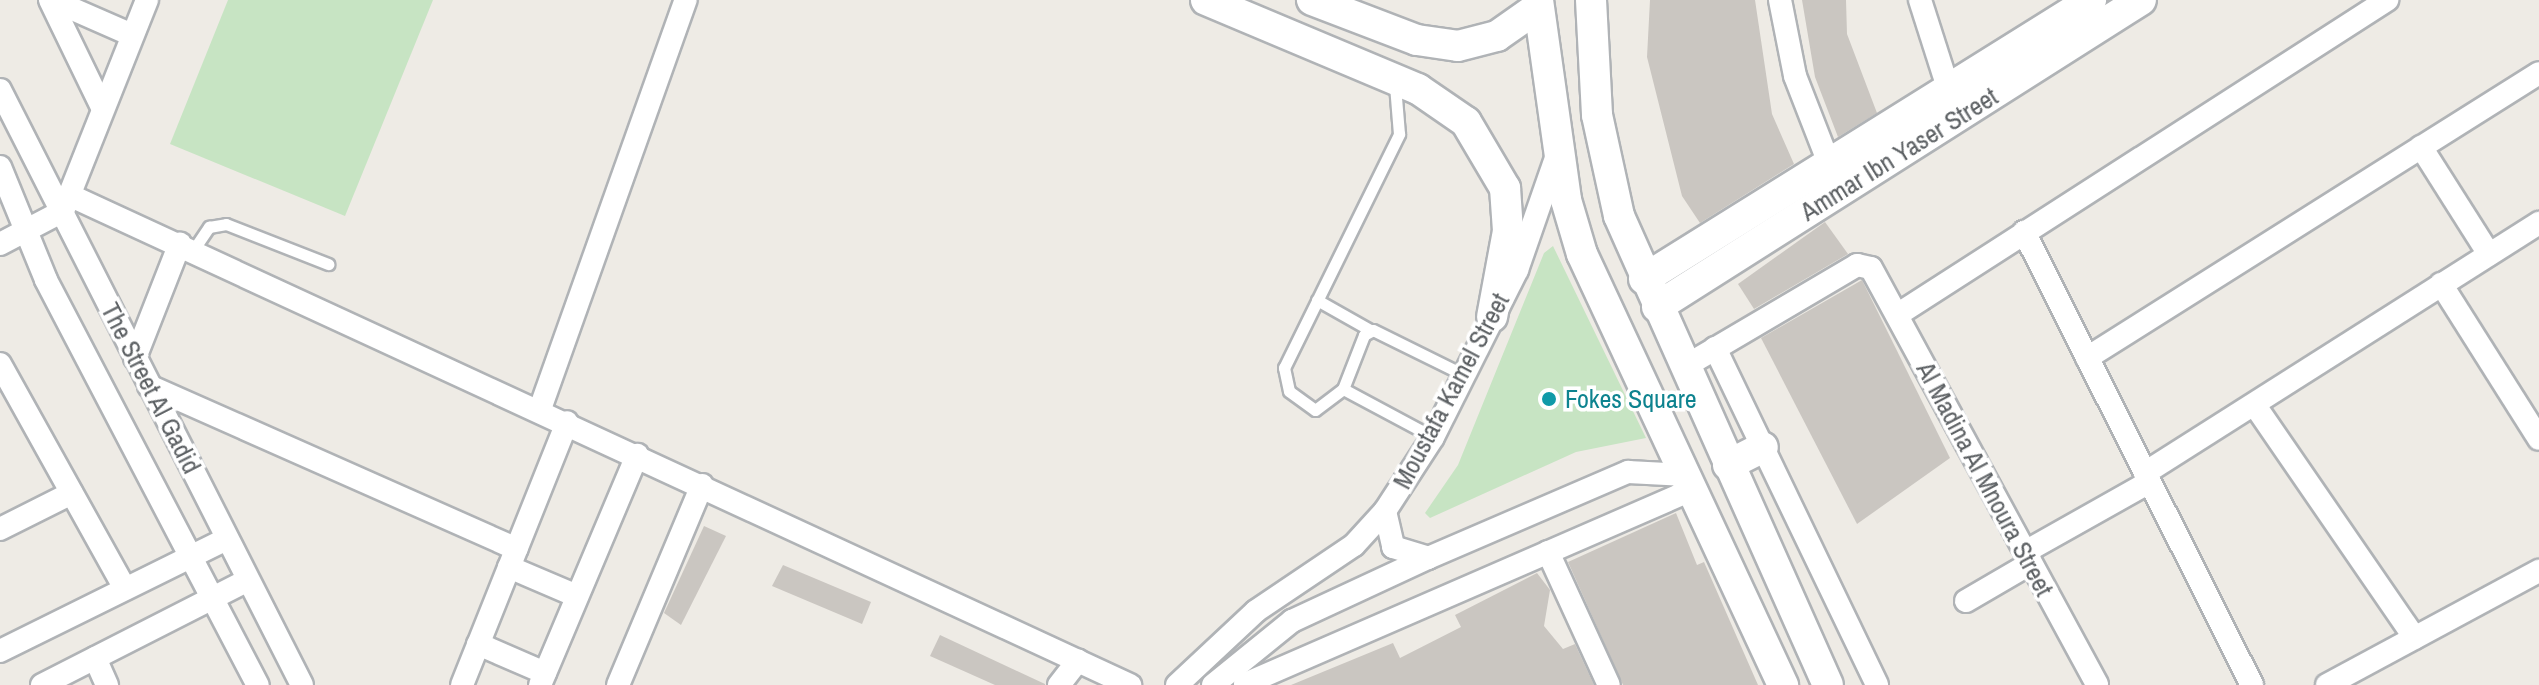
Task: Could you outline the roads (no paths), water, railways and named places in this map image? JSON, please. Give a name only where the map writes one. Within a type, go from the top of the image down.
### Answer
[{"type":"street","points":[[51,0],[132,35]]},
{"type":"street","points":[[51,0],[103,109]]},
{"type":"street","points":[[0,244],[66,203],[147,0]]},
{"type":"street","points":[[540,409],[686,0]]},
{"type":"street","points":[[1206,0],[1391,77],[1452,109],[1498,170],[1508,231],[1492,317]]},
{"type":"street","points":[[1312,0],[1417,40],[1458,46],[1497,36],[1537,4]]},
{"type":"street","points":[[1591,0],[1603,151],[1644,279],[1828,685]]},
{"type":"street","points":[[1780,0],[1795,76],[1836,180]]},
{"type":"street","points":[[1920,0],[1949,91]]},
{"type":"street","name":"Ammar Ibn Yaser Street","points":[[1657,307],[1836,180],[1949,91],[2091,0]]},
{"type":"street","name":"Ammar Ibn Yaser Street","points":[[1644,279],[1836,180],[2141,0]]},
{"type":"street","points":[[1897,315],[2387,0]]},
{"type":"street","points":[[1537,4],[1558,149],[1582,254],[1783,685]]},
{"type":"street","points":[[2087,358],[2539,73]]},
{"type":"street","name":"The Street Al Gadid","points":[[0,90],[66,203],[135,358],[302,685]]},
{"type":"street","points":[[2421,147],[2489,254]]},
{"type":"street","name":"Moustafa Kamel Street","points":[[1177,685],[1225,639],[1343,554],[1385,511],[1433,437],[1530,240],[1558,149]]},
{"type":"street","name":"The Street Al Gadid","points":[[0,167],[27,230],[258,685]]},
{"type":"street","points":[[66,203],[187,246],[1130,685]]},
{"type":"street","points":[[1966,601],[2147,477],[2539,223]]},
{"type":"street","points":[[2024,232],[2252,685]]},
{"type":"street","points":[[135,358],[187,246]]},
{"type":"street","name":"Al Madina Al Mnoura Street","points":[[1715,348],[1857,265],[1874,273],[2097,685]]},
{"type":"street","points":[[2441,284],[2539,439]]},
{"type":"street","points":[[1684,367],[1715,348],[1877,685]]},
{"type":"street","points":[[2,371],[125,589]]},
{"type":"street","points":[[149,386],[513,558],[577,596]]},
{"type":"street","points":[[2256,407],[2415,638]]},
{"type":"street","points":[[462,685],[567,422]]},
{"type":"street","points":[[1728,465],[1763,447]]},
{"type":"street","points":[[478,644],[542,679],[637,455]]},
{"type":"street","points":[[1213,685],[1235,663],[1292,621],[1428,558],[1628,472],[1689,482]]},
{"type":"street","points":[[1225,639],[1245,684],[1548,552],[1689,482]]},
{"type":"street","points":[[618,685],[702,485]]},
{"type":"street","points":[[0,529],[72,493]]},
{"type":"street","points":[[1385,511],[1393,547],[1428,558]]},
{"type":"street","points":[[0,651],[227,539]]},
{"type":"street","points":[[1548,552],[1609,685]]},
{"type":"street","points":[[2327,685],[2539,571]]},
{"type":"street","points":[[42,685],[248,580]]},
{"type":"street","points":[[95,658],[107,685]]},
{"type":"street","points":[[1059,685],[1078,661]]},
{"type":"lane","points":[[1370,330],[1343,389],[1318,411],[1286,384],[1284,368],[1399,134],[1402,109],[1391,77]]},
{"type":"lane","points":[[187,246],[209,227],[226,224],[328,264]]},
{"type":"lane","points":[[1317,300],[1370,330],[1464,375]]},
{"type":"lane","points":[[1343,389],[1433,437]]},
{"type":"place","name":"Fokes Square","points":[[1549,399]]}]
